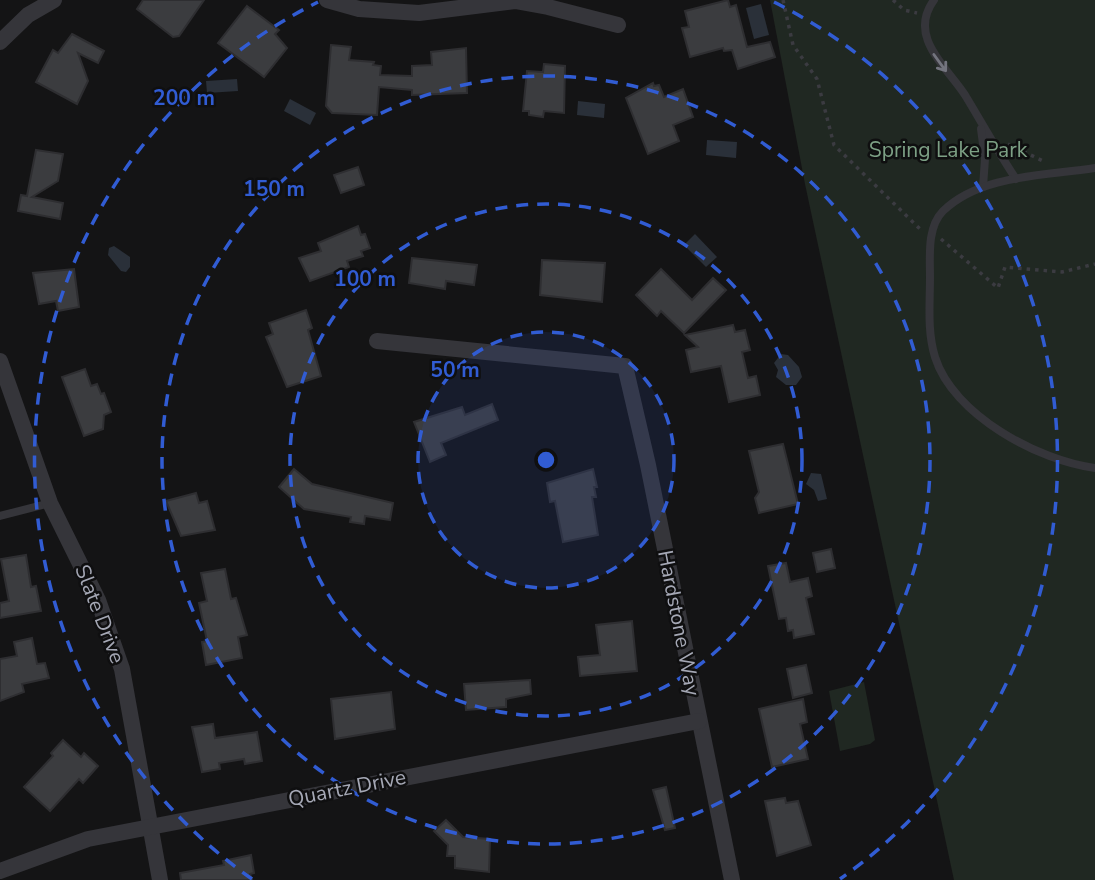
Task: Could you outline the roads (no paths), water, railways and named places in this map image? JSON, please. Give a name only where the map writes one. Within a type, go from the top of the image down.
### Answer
[{"type":"street","points":[[0,42],[28,15],[54,0]]},
{"type":"street","points":[[327,0],[359,9],[419,13],[515,1],[548,6],[618,25]]},
{"type":"street","name":"Hardstone Way","points":[[377,341],[625,366],[648,465],[732,880]]},
{"type":"street","name":"Slate Drive","points":[[0,361],[50,503],[98,600],[122,669],[153,825],[160,880]]},
{"type":"street","name":"Quartz Drive","points":[[0,871],[88,839],[153,825],[699,721]]},
{"type":"lane","points":[[934,0],[926,15],[929,44],[935,59],[964,94],[981,126],[1016,179]]},
{"type":"lane","points":[[981,126],[985,159],[983,187]]},
{"type":"lane","points":[[1095,168],[1016,179],[983,187],[952,203],[940,214],[931,235],[930,333],[935,359],[948,383],[981,417],[1003,433],[1037,451],[1077,466],[1095,466]]},
{"type":"lane","points":[[0,516],[50,503]]},
{"type":"park label","name":"Spring Lake Park","points":[[948,150]]}]
